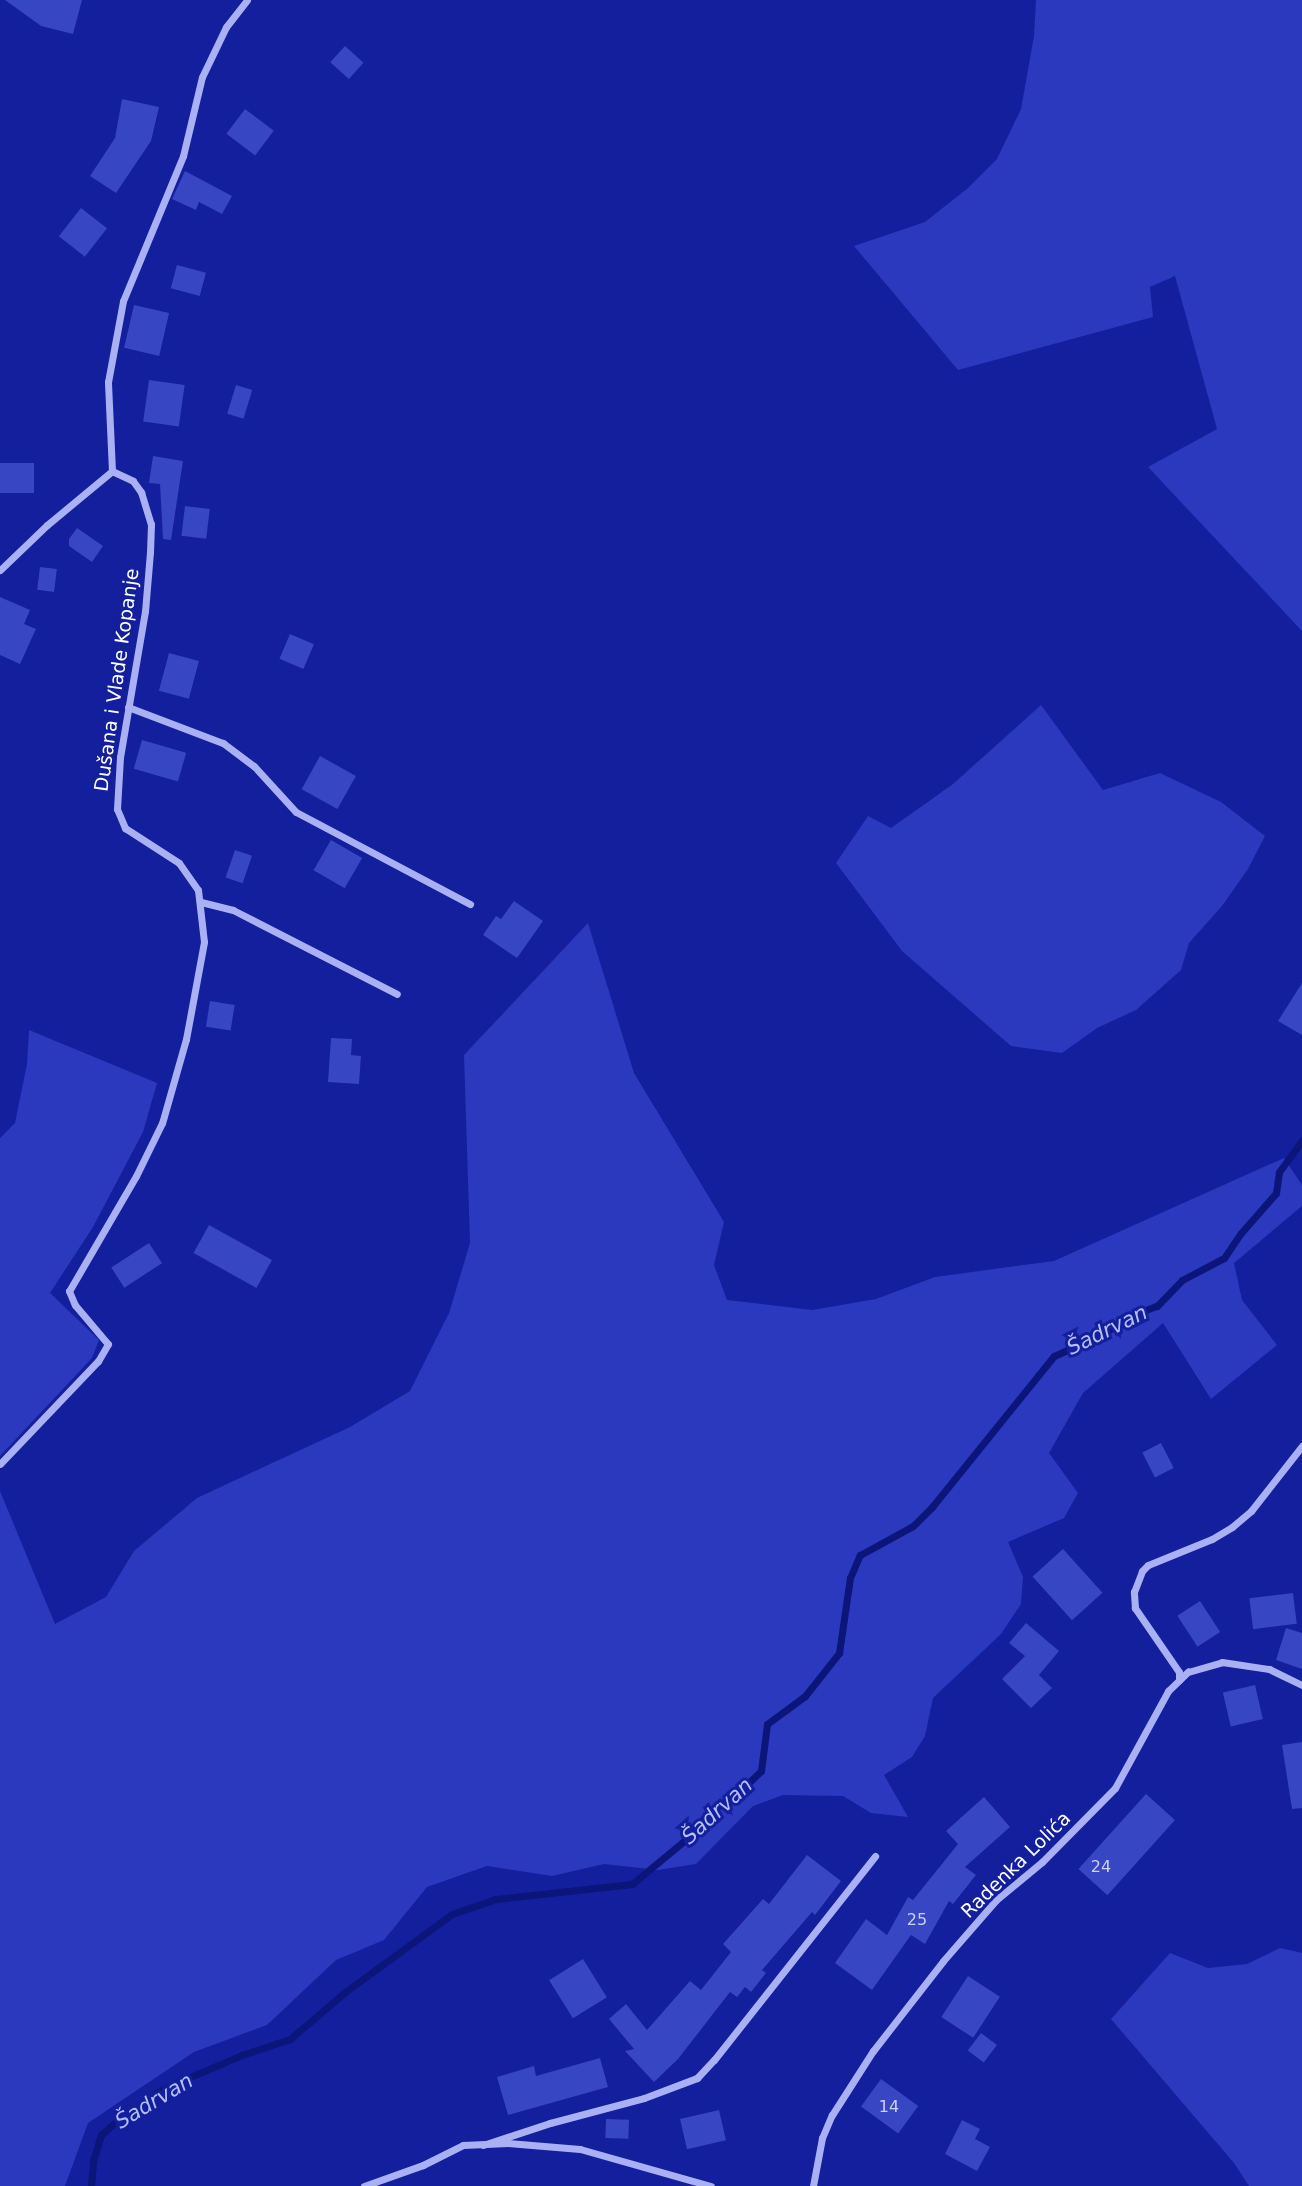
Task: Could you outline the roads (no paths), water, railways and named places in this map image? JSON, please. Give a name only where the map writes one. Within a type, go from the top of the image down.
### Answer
[{"type":"street","points":[[0,570],[55,517],[112,471],[108,382],[122,301],[183,156],[202,76],[226,27],[247,0]]},
{"type":"street","name":"Dušana i Vlade Kopanje","points":[[0,1464],[97,1361],[108,1344],[75,1305],[69,1291],[136,1176],[162,1123],[197,992],[204,942],[198,890],[179,863],[141,841],[119,819],[116,797],[145,611],[151,524],[146,504],[133,481],[112,471]]},
{"type":"street","points":[[128,707],[223,743],[254,766],[296,812],[470,904]]},
{"type":"street","points":[[201,902],[233,910],[397,994]]},
{"type":"street","points":[[1179,1680],[1179,1672],[1135,1608],[1134,1592],[1142,1571],[1148,1565],[1212,1539],[1232,1527],[1251,1511],[1302,1446]]},
{"type":"street","name":"Radenka Lolića","points":[[813,2186],[822,2138],[832,2115],[873,2052],[943,1961],[996,1900],[1042,1862],[1115,1787],[1168,1690],[1179,1680],[1205,1665],[1230,1662],[1269,1669],[1302,1685]]},
{"type":"street","points":[[483,2145],[550,2123],[634,2102],[697,2078],[874,1856]]},
{"type":"street","points":[[364,2186],[424,2165],[463,2146],[483,2145],[556,2145],[711,2186]]},
{"type":"waterway","name":"Šadrvan","points":[[91,2186],[93,2161],[101,2135],[120,2118],[142,2109],[158,2092],[176,2083],[242,2055],[290,2039],[345,1992],[452,1914],[496,1899],[632,1884],[684,1841],[708,1813],[739,1792],[761,1771],[767,1724],[805,1696],[839,1653],[850,1578],[860,1555],[913,1526],[932,1507],[1054,1356],[1105,1333],[1125,1318],[1157,1306],[1182,1280],[1224,1258],[1241,1233],[1276,1193],[1279,1172],[1302,1140]]}]
